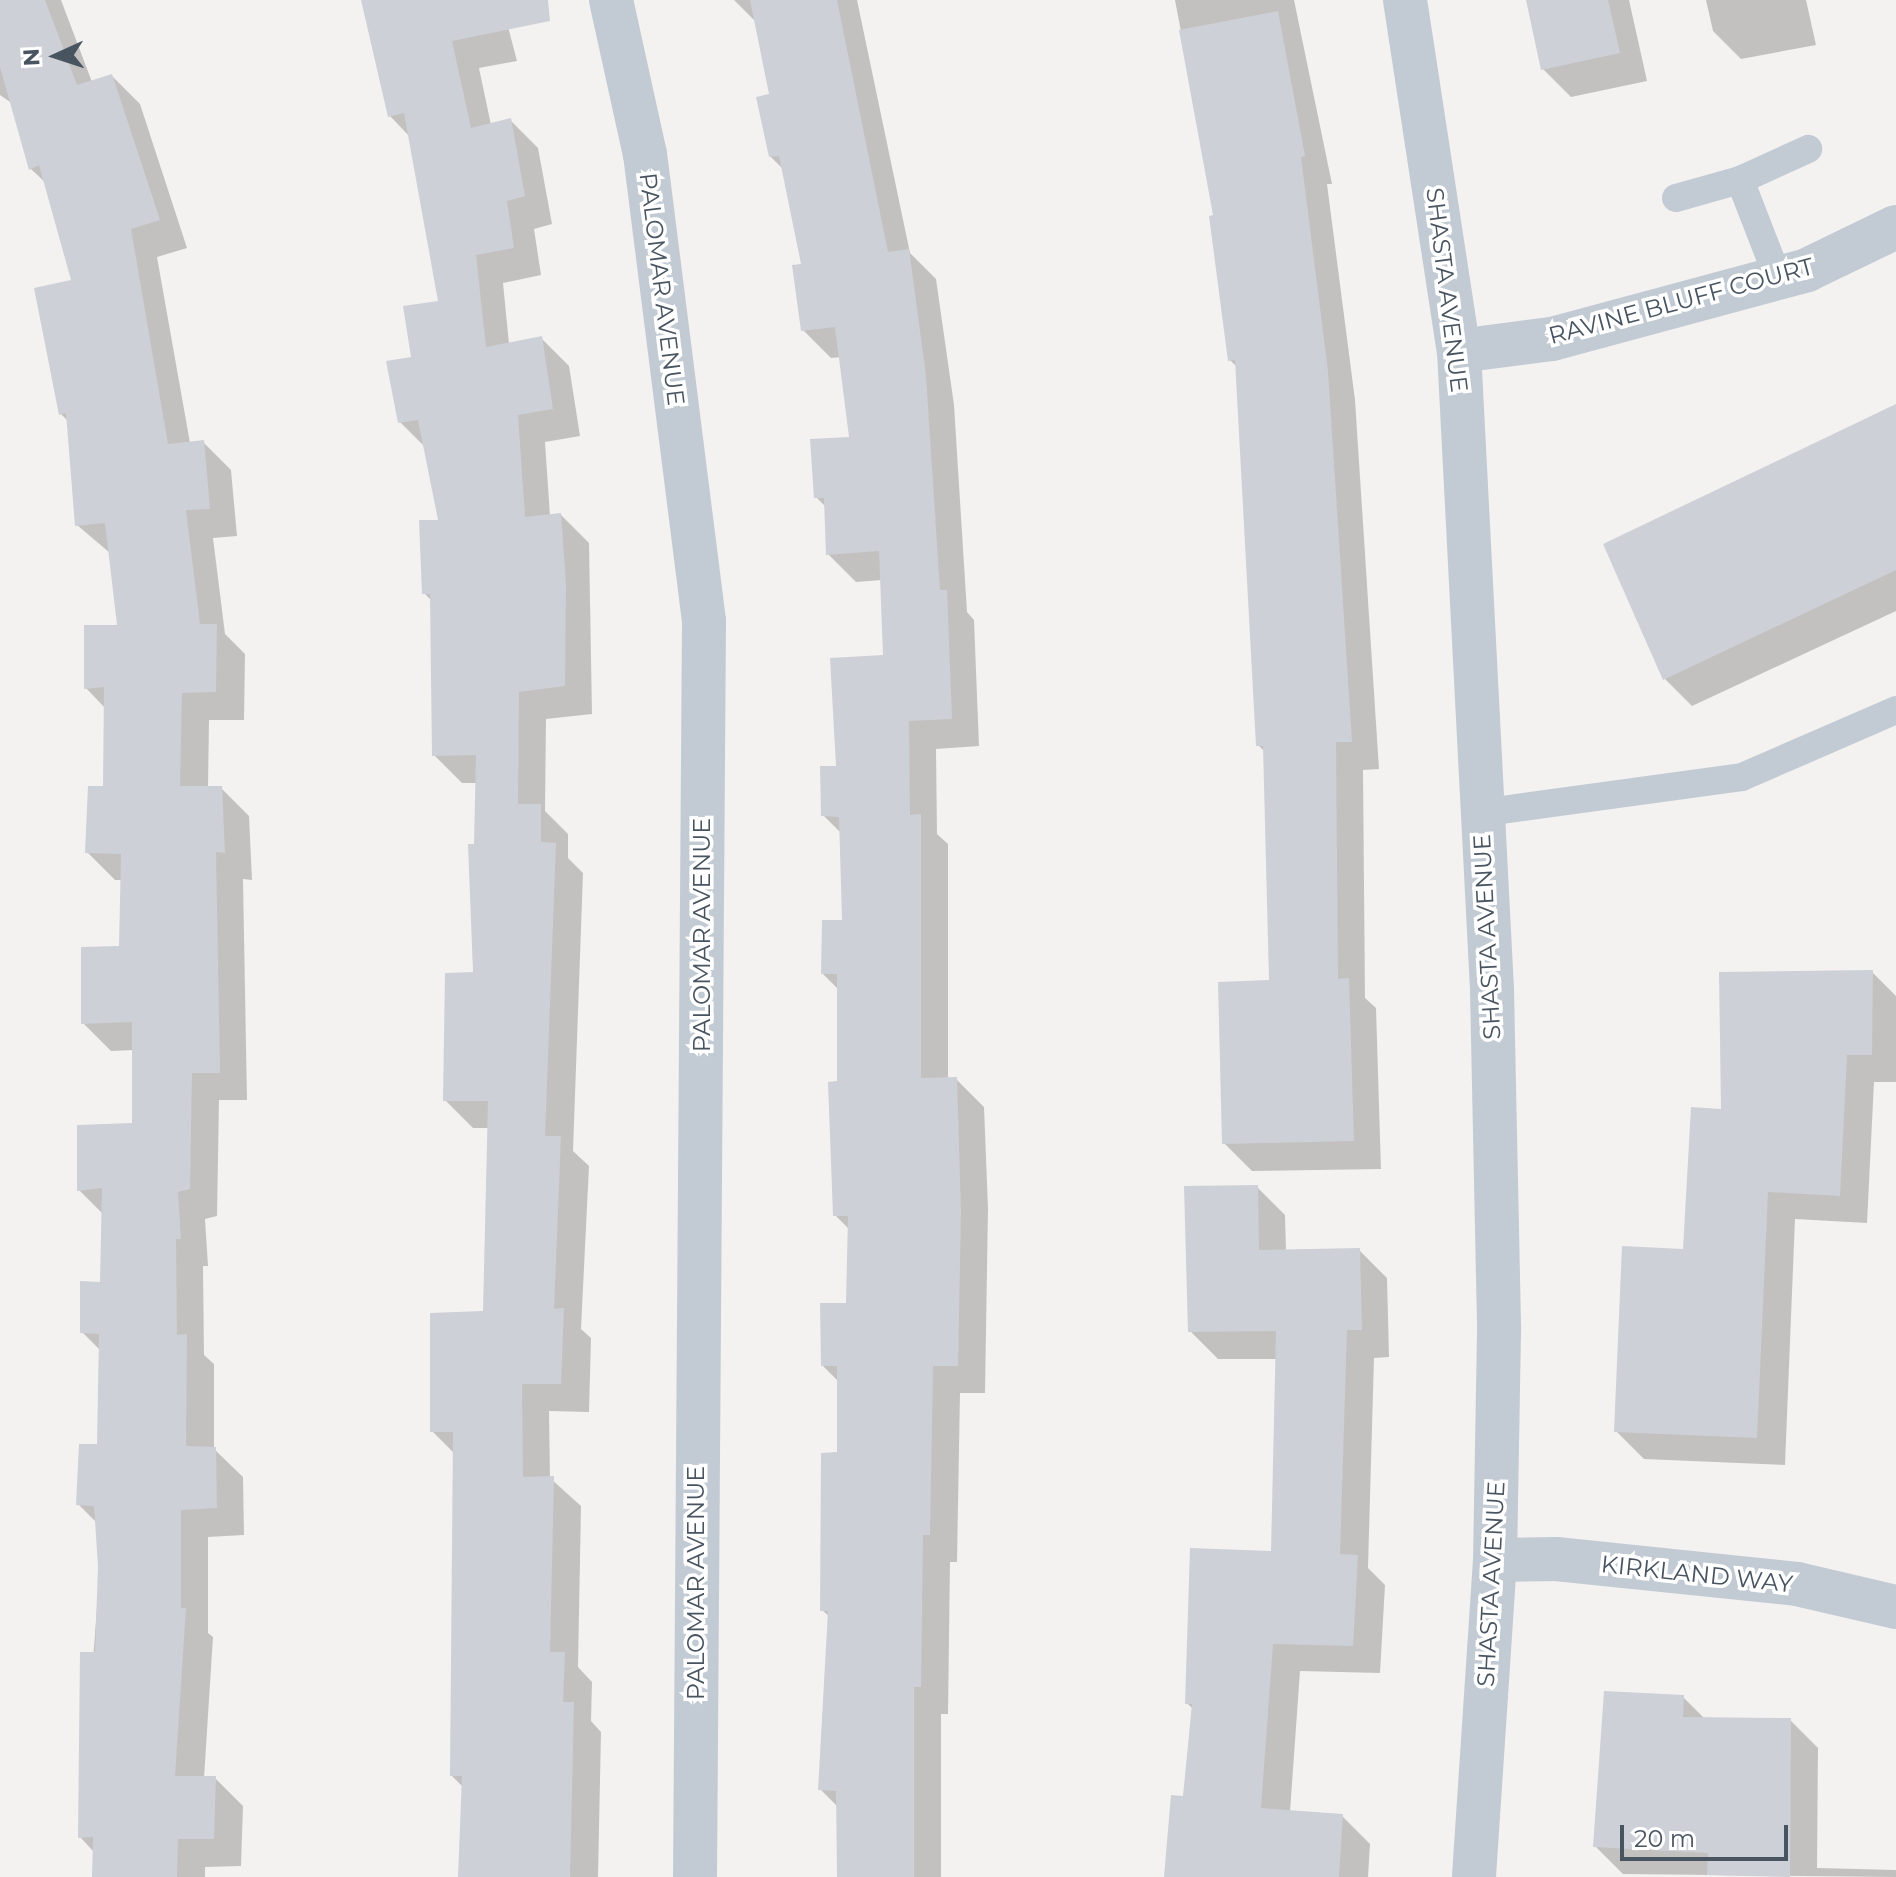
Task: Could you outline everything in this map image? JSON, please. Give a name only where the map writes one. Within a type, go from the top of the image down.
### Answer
[{"type":"street","name":"PALOMAR AVENUE","points":[[611,0],[645,154],[704,621],[695,1877]]},
{"type":"street","name":"SHASTA AVENUE","points":[[1405,0],[1459,351],[1495,1146],[1495,1560],[1474,1877]]},
{"type":"street","name":"RAVINE BLUFF COURT","points":[[1459,351],[1552,339],[1807,270],[1896,227]]},
{"type":"street","name":"KIRKLAND WAY","points":[[1495,1560],[1556,1559],[1797,1584],[1896,1607]]},
{"type":"lane","points":[[1676,198],[1740,180],[1808,149]]},
{"type":"lane","points":[[1740,180],[1778,278]]},
{"type":"lane","points":[[1480,813],[1742,777],[1896,710]]},
{"type":"building","points":[[0,0],[45,0],[77,85],[112,74],[160,220],[131,229],[168,444],[204,440],[210,509],[186,510],[200,624],[217,624],[216,692],[182,693],[180,786],[222,786],[225,853],[216,852],[220,1073],[192,1073],[190,1189],[178,1192],[181,1239],[176,1239],[177,1335],[187,1334],[186,1446],[216,1447],[217,1508],[181,1510],[181,1608],[186,1608],[175,1776],[216,1776],[214,1839],[178,1839],[177,1877],[92,1877],[93,1837],[78,1838],[80,1652],[95,1652],[98,1566],[94,1506],[76,1505],[79,1444],[97,1444],[99,1334],[80,1333],[80,1281],[100,1282],[102,1188],[77,1191],[77,1125],[132,1123],[132,1022],[81,1024],[81,947],[119,946],[121,854],[85,853],[88,786],[103,786],[104,687],[84,689],[84,625],[117,625],[105,523],[75,526],[66,413],[59,415],[34,288],[71,280],[39,165],[29,170],[0,67]]},
{"type":"building","points":[[361,0],[548,0],[550,21],[452,41],[471,128],[511,118],[525,196],[507,201],[514,248],[476,255],[486,347],[542,336],[553,409],[518,415],[525,517],[561,513],[566,584],[565,686],[519,692],[518,804],[541,804],[541,842],[556,843],[545,1136],[561,1136],[554,1309],[564,1308],[561,1384],[522,1384],[523,1477],[554,1476],[550,1652],[565,1652],[563,1702],[574,1702],[570,1877],[458,1877],[462,1776],[450,1776],[453,1432],[430,1432],[430,1313],[483,1311],[488,1101],[443,1101],[445,973],[473,972],[468,844],[474,844],[476,755],[432,756],[430,594],[422,594],[419,520],[438,520],[418,420],[398,423],[386,361],[411,357],[403,306],[438,301],[404,113],[388,117]]},
{"type":"building","points":[[750,0],[837,0],[888,252],[909,249],[926,376],[940,590],[947,590],[952,719],[909,721],[910,815],[921,814],[921,1078],[957,1077],[961,1212],[958,1366],[933,1366],[930,1535],[923,1535],[921,1687],[914,1687],[914,1877],[837,1877],[836,1791],[818,1790],[828,1611],[820,1611],[821,1453],[837,1452],[837,1366],[821,1366],[820,1303],[846,1303],[848,1216],[833,1216],[828,1082],[837,1081],[837,974],[821,974],[822,920],[842,920],[839,817],[821,816],[820,766],[836,766],[830,658],[883,655],[879,551],[826,555],[824,498],[814,498],[810,439],[849,437],[835,327],[801,331],[792,265],[801,264],[779,156],[769,157],[756,97],[769,94]]},
{"type":"building","points":[[1526,0],[1608,0],[1620,53],[1541,70]]},
{"type":"building","points":[[1278,11],[1305,156],[1301,157],[1328,371],[1352,742],[1336,742],[1338,979],[1349,978],[1354,1141],[1222,1144],[1218,982],[1269,980],[1263,746],[1256,746],[1235,360],[1228,361],[1209,216],[1213,215],[1179,30]]},
{"type":"building","points":[[1896,404],[1896,570],[1663,680],[1603,544]]},
{"type":"building","points":[[1873,970],[1872,1055],[1847,1055],[1840,1196],[1768,1192],[1757,1438],[1614,1432],[1622,1246],[1683,1249],[1691,1107],[1721,1109],[1719,972]]},
{"type":"building","points":[[1258,1185],[1259,1250],[1360,1248],[1362,1330],[1347,1330],[1340,1554],[1358,1555],[1353,1646],[1273,1644],[1261,1808],[1343,1814],[1339,1877],[1164,1877],[1171,1795],[1183,1796],[1192,1704],[1185,1704],[1190,1548],[1271,1551],[1276,1331],[1188,1332],[1184,1186]]},
{"type":"building","points":[[1604,1691],[1684,1695],[1683,1717],[1791,1718],[1790,1877],[1707,1875],[1708,1853],[1593,1847]]}]
